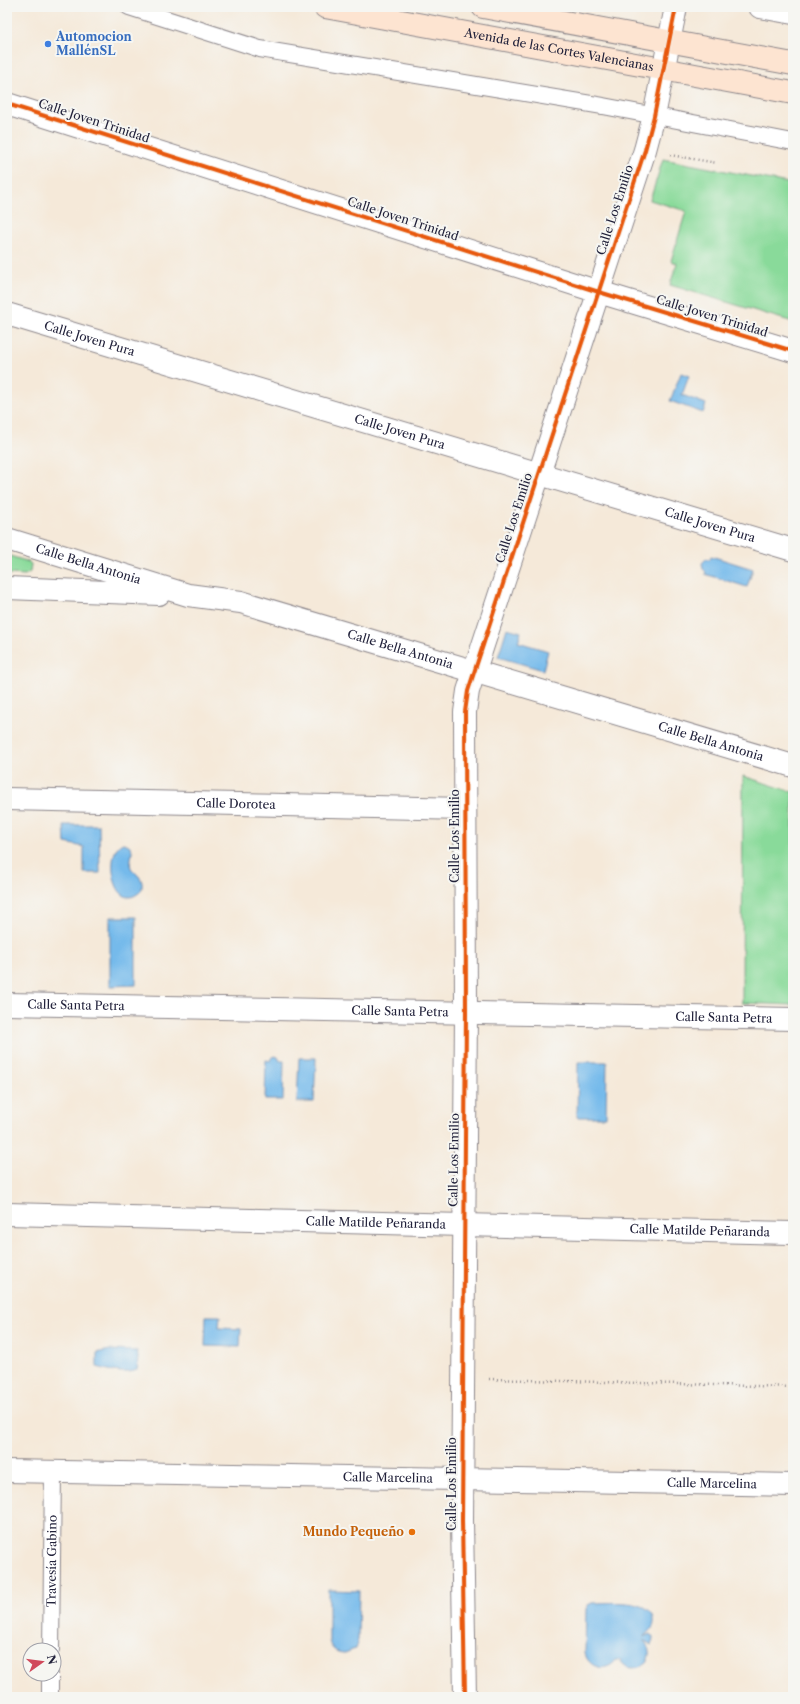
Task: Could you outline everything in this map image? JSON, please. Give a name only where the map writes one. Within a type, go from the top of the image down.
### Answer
[{"type":"main road","name":"Avenida de las Cortes Valencianas","points":[[325,7],[664,68],[793,93]]},
{"type":"main road","points":[[483,7],[793,64]]},
{"type":"street","name":"Calle Los Emilio","points":[[464,1697],[462,1378],[466,1013],[465,712],[468,691],[645,150],[654,116],[676,7]]},
{"type":"street","points":[[760,7],[793,13]]},
{"type":"street","name":"Calle Joven Trinidad","points":[[7,104],[598,292],[793,351]]},
{"type":"street","name":"Calle Joven Pura","points":[[7,314],[793,550]]},
{"type":"street","name":"Calle Bella Antonia","points":[[7,539],[188,595],[241,602],[793,766]]},
{"type":"street","points":[[7,588],[188,595]]},
{"type":"street","name":"Calle Dorotea","points":[[7,799],[465,809]]},
{"type":"street","name":"Calle Santa Petra","points":[[7,1004],[793,1019]]},
{"type":"street","name":"Calle Matilde Peñaranda","points":[[7,1214],[793,1233]]},
{"type":"street","name":"Calle Marcelina","points":[[7,1470],[793,1485]]},
{"type":"lane","points":[[129,7],[260,49],[654,116],[793,142]]},
{"type":"lane","name":"Travesía Gabino","points":[[51,1642],[54,1472]]},
{"type":"lane","points":[[50,1682],[50,1697]]},
{"type":"path","points":[[663,153],[717,164]]},
{"type":"path","points":[[462,1378],[793,1387]]},
{"type":"green space","points":[[663,159],[793,184],[793,322],[670,285],[677,263],[671,261],[686,211],[650,200]]},
{"type":"green space","points":[[7,555],[29,562],[31,564],[30,572],[25,575],[7,574]]},
{"type":"green space","points":[[743,776],[793,792],[793,1005],[742,1003]]},
{"type":"water","points":[[681,373],[689,376],[682,395],[706,404],[703,413],[670,401]]},
{"type":"water","points":[[711,556],[753,569],[747,587],[705,574],[706,572],[703,569],[702,563],[706,559],[710,559]]},
{"type":"water","points":[[507,628],[521,632],[518,642],[548,651],[543,670],[498,657]]},
{"type":"water","points":[[64,825],[99,825],[100,873],[84,873],[84,847],[65,843]]},
{"type":"water","points":[[123,843],[131,847],[131,868],[140,878],[142,883],[141,891],[132,897],[124,895],[118,889],[114,879],[114,857],[117,848]]},
{"type":"water","points":[[110,917],[136,917],[136,985],[110,986]]},
{"type":"water","points":[[274,1056],[278,1057],[280,1061],[284,1061],[283,1100],[265,1100],[266,1060],[270,1061]]},
{"type":"water","points":[[299,1058],[316,1058],[314,1102],[297,1102]]},
{"type":"water","points":[[578,1062],[607,1062],[606,1117],[577,1117]]},
{"type":"water","points":[[206,1316],[220,1316],[219,1328],[241,1329],[240,1347],[205,1346]]},
{"type":"water","points":[[110,1350],[137,1351],[137,1370],[122,1372],[97,1367],[97,1353]]},
{"type":"water","points":[[329,1590],[359,1591],[358,1640],[355,1649],[345,1653],[334,1650],[329,1641]]},
{"type":"water","points":[[592,1603],[628,1603],[645,1608],[651,1612],[654,1619],[654,1625],[653,1628],[643,1637],[651,1634],[653,1637],[652,1645],[643,1640],[649,1651],[649,1657],[646,1663],[639,1667],[632,1668],[625,1666],[620,1660],[616,1660],[612,1664],[603,1667],[598,1667],[590,1662],[585,1653],[586,1609],[588,1605]]},
{"type":"cycle path","points":[[465,1697],[462,1520],[466,1013],[465,712],[468,691],[645,150],[654,116],[676,7]]},
{"type":"cycle path","points":[[7,104],[599,292],[793,351]]},
{"type":"place","name":"Automocion MallénSL","points":[[48,44]]},
{"type":"place","name":"Mundo Pequeño","points":[[412,1532]]}]
